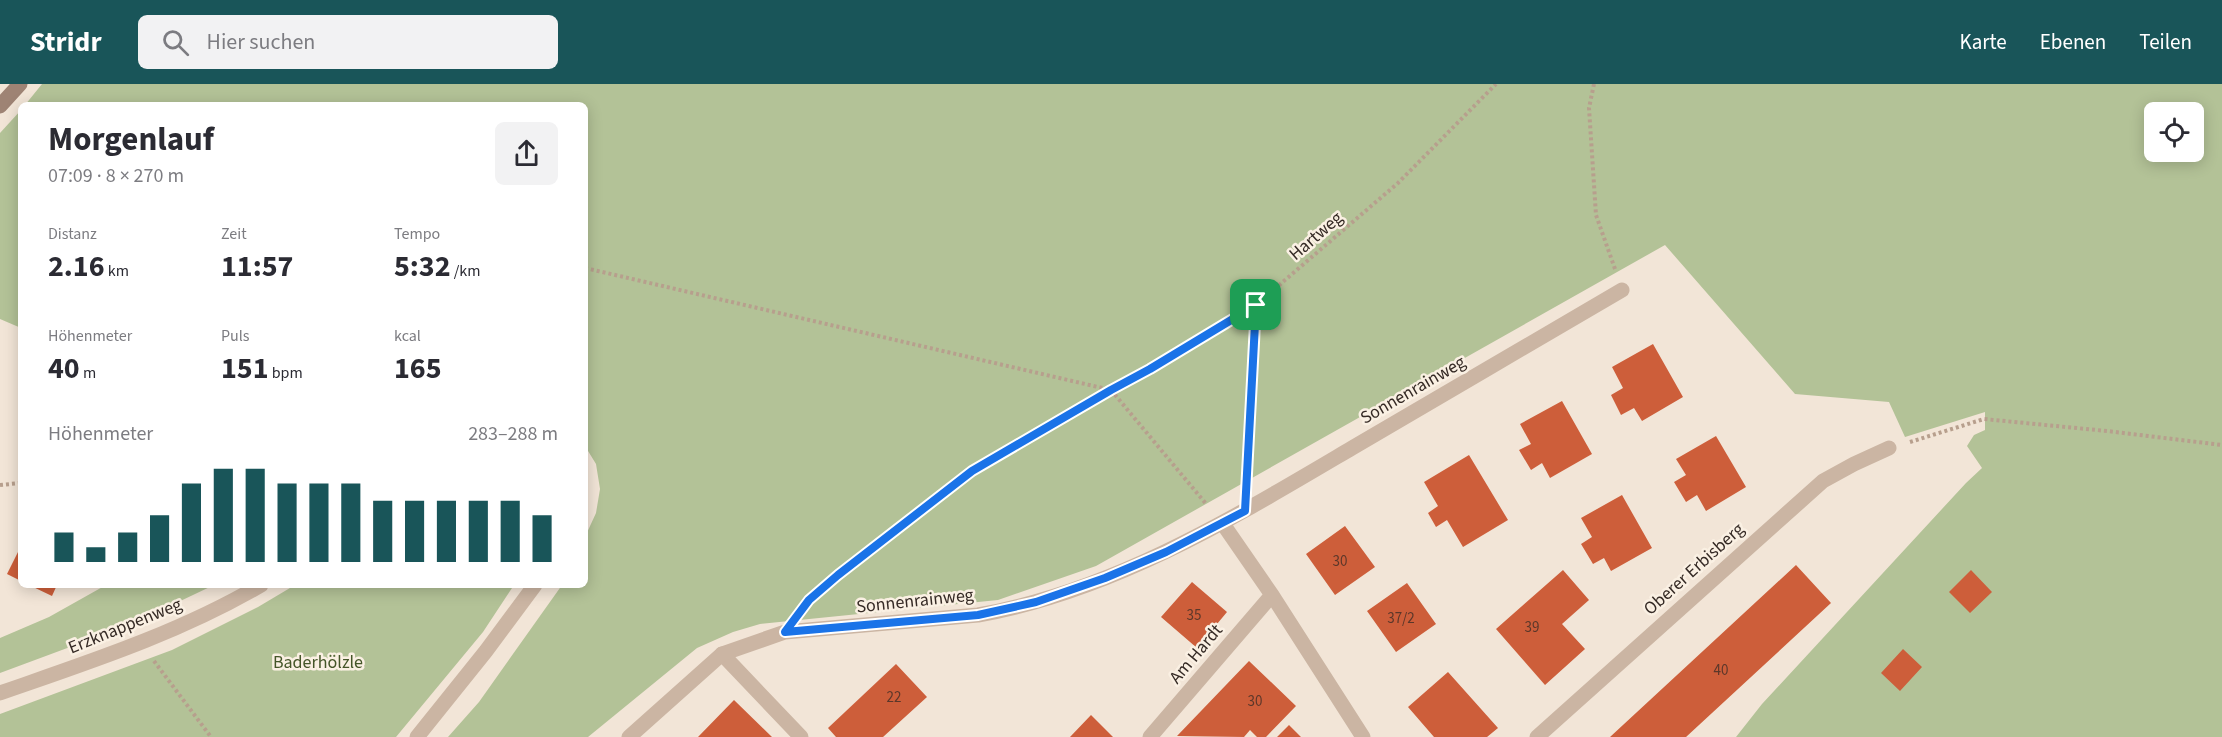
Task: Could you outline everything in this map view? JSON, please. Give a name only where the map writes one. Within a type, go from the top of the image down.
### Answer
[{"type":"main road","points":[[0,106],[20,84]]},
{"type":"street","name":"Sonnenrainweg","points":[[629,737],[722,654],[785,632],[978,615],[1006,610],[1105,578],[1166,552],[1245,511],[1622,290]]},
{"type":"street","name":"Oberer Erbisberg","points":[[1537,737],[1823,481],[1889,448]]},
{"type":"street","points":[[1222,524],[1272,595],[1363,737]]},
{"type":"street","name":"Erzknappenweg","points":[[0,693],[142,643],[233,601],[256,588]]},
{"type":"street","points":[[417,737],[492,644],[533,588]]},
{"type":"street","name":"Am Hardt","points":[[1150,737],[1272,595]]},
{"type":"street","points":[[722,654],[801,737]]},
{"type":"path","name":"Hartweg","points":[[785,632],[809,600],[838,575],[972,471],[1256,305],[1398,183],[1496,84]]},
{"type":"path","points":[[1594,84],[1588,108],[1596,215],[1622,290]]},
{"type":"path","points":[[588,269],[1111,390],[1222,524]]},
{"type":"path","points":[[1245,511],[1256,305]]},
{"type":"path","points":[[1889,448],[1984,419],[2222,445]]},
{"type":"path","points":[[0,485],[18,483]]},
{"type":"path","points":[[149,655],[212,737]]},
{"type":"green space","points":[[42,84],[2222,84],[2222,737],[1736,737],[1762,704],[1982,468],[1967,446],[1974,435],[1985,430],[1985,412],[1905,437],[1889,402],[1795,394],[1665,245],[1096,566],[998,600],[760,624],[733,632],[697,648],[588,737],[448,737],[479,702],[560,588],[588,588],[588,530],[596,513],[600,489],[596,464],[588,451],[588,102],[27,102]]},
{"type":"green space","points":[[18,113],[18,327],[0,319],[0,133]]},
{"type":"green space","points":[[101,588],[208,588],[132,624],[0,673],[0,638],[49,617]]},
{"type":"green space","name":"Baderhölzle","points":[[290,588],[512,588],[483,632],[396,737],[0,737],[0,714],[172,650],[258,607]]},
{"type":"building","points":[[1653,344],[1683,397],[1642,421],[1634,408],[1621,415],[1611,395],[1623,388],[1612,367]]},
{"type":"building","points":[[1562,401],[1592,454],[1550,478],[1542,463],[1531,470],[1519,450],[1531,444],[1520,424]]},
{"type":"building","points":[[1716,436],[1746,487],[1706,511],[1697,495],[1686,502],[1674,482],[1686,475],[1676,459]]},
{"type":"building","points":[[1469,455],[1508,520],[1463,547],[1447,520],[1436,527],[1428,513],[1438,506],[1424,482]]},
{"type":"building","points":[[1622,495],[1652,548],[1611,571],[1604,558],[1593,564],[1581,544],[1592,537],[1581,518]]},
{"type":"building","points":[[1345,526],[1375,567],[1335,595],[1306,554]]},
{"type":"building","points":[[18,552],[18,580],[7,574]]},
{"type":"building","points":[[1796,565],[1831,603],[1686,737],[1610,737]]},
{"type":"building","points":[[1563,570],[1589,600],[1562,624],[1585,649],[1545,685],[1496,629]]},
{"type":"building","points":[[1971,570],[1992,592],[1970,613],[1949,592]]},
{"type":"building","points":[[1192,582],[1227,612],[1197,648],[1161,617]]},
{"type":"building","points":[[1407,583],[1436,624],[1396,652],[1367,611]]},
{"type":"building","points":[[35,588],[56,588],[52,596]]},
{"type":"building","points":[[1903,649],[1922,667],[1900,691],[1881,673]]},
{"type":"building","points":[[1249,661],[1296,706],[1266,737],[1257,737],[1250,730],[1244,737],[1177,736]]},
{"type":"building","points":[[896,664],[927,697],[883,737],[836,737],[828,728]]},
{"type":"building","points":[[1448,672],[1498,728],[1487,737],[1434,737],[1408,707]]},
{"type":"building","points":[[734,700],[772,737],[698,737]]},
{"type":"building","points":[[1091,715],[1113,737],[1070,737]]},
{"type":"building","points":[[1289,725],[1301,737],[1277,737]]},
{"type":"route","points":[[1256,305],[1245,511],[1166,552],[1105,578],[1006,610],[978,615],[785,632],[809,600],[838,575],[972,471],[1256,305]]}]
